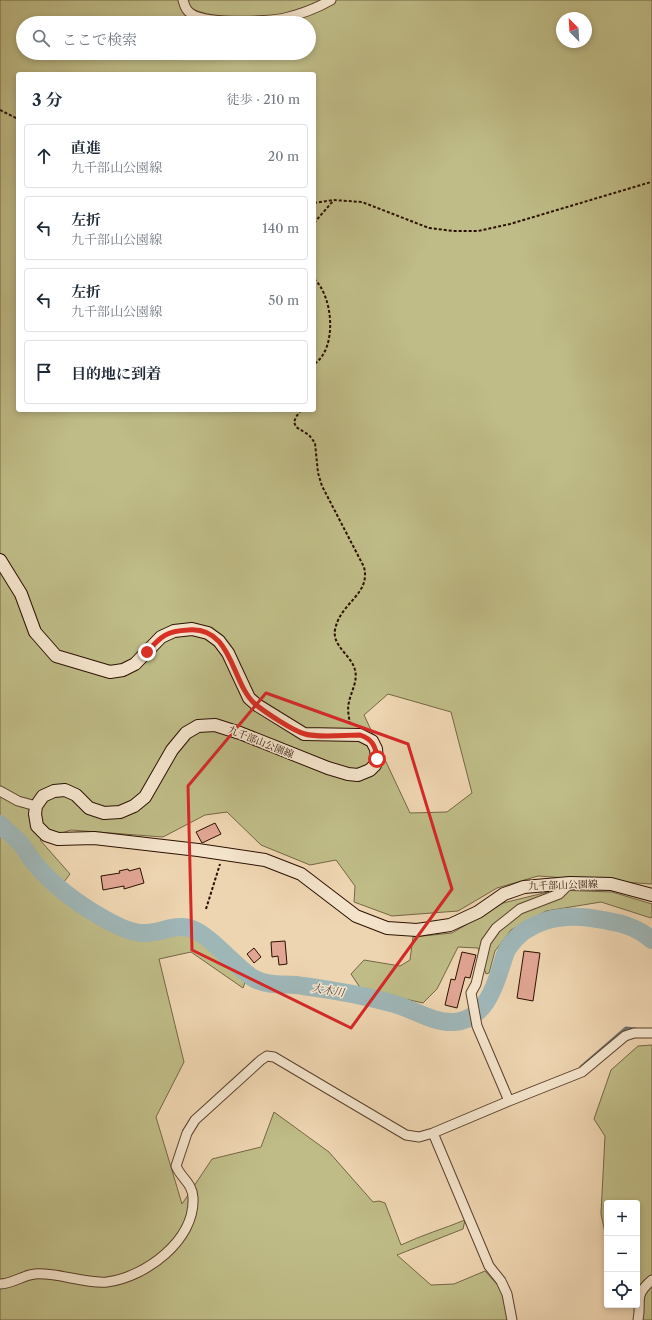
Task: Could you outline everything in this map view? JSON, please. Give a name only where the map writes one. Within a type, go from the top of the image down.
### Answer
[{"type":"main road","name":"九千部山公園線","points":[[0,560],[21,594],[35,632],[56,656],[110,672],[123,670],[134,664],[161,637],[174,631],[192,629],[208,633],[219,641],[228,653],[249,698],[256,705],[304,734],[351,735],[366,737],[372,741],[376,749],[377,759],[375,765],[370,770],[358,775],[328,768],[240,732],[215,724],[198,726],[186,733],[172,750],[145,797],[134,806],[120,812],[104,813],[89,808],[76,795],[64,790],[54,791],[43,796],[36,806],[34,814],[37,826],[46,835],[58,839],[94,838],[198,850],[265,860],[301,874],[356,916],[387,928],[417,930],[450,925],[478,912],[504,894],[524,887],[570,883],[611,884],[652,895]]},
{"type":"street","points":[[183,0],[188,11],[194,16]]},
{"type":"street","points":[[291,16],[317,8],[331,0]]},
{"type":"street","points":[[0,791],[18,801],[36,806]]},
{"type":"street","points":[[508,1101],[477,1026],[471,993],[476,984],[486,942],[496,928],[520,909],[559,894],[570,883]]},
{"type":"street","points":[[0,1284],[33,1274],[106,1282],[127,1277],[149,1266],[175,1245],[190,1222],[193,1197],[190,1184],[179,1173],[176,1166],[187,1133],[195,1120],[267,1056],[274,1057],[406,1134],[419,1137],[433,1133],[582,1072],[625,1036],[634,1033],[652,1033]]},
{"type":"street","points":[[433,1133],[489,1266],[501,1281],[507,1294],[512,1320]]},
{"type":"street","points":[[638,1320],[642,1289],[652,1280]]},
{"type":"path","points":[[0,110],[16,118]]},
{"type":"path","points":[[316,203],[333,200],[362,202],[429,228],[453,231],[478,231],[510,224],[651,182]]},
{"type":"path","points":[[316,221],[333,200]]},
{"type":"path","points":[[316,280],[323,288],[330,314],[330,328],[324,353],[316,362]]},
{"type":"path","points":[[300,412],[294,422],[296,427],[309,435],[315,443],[318,473],[322,486],[364,567],[367,578],[363,589],[346,606],[338,618],[334,632],[338,644],[351,660],[355,670],[355,681],[348,704],[351,735]]},
{"type":"path","points":[[206,909],[220,863],[214,861]]},
{"type":"highlighted area","points":[[266,693],[408,744],[452,889],[351,1028],[192,950],[188,786]]},
{"type":"shaded area","points":[[0,0],[652,0],[652,884],[538,876],[497,888],[458,911],[392,916],[354,902],[355,886],[336,860],[310,865],[261,845],[227,812],[205,815],[163,837],[71,830],[40,840],[70,874],[58,890],[106,929],[139,939],[190,934],[248,974],[243,988],[191,952],[159,959],[184,1062],[156,1117],[182,1204],[212,1159],[261,1147],[274,1112],[329,1152],[373,1202],[379,1201],[385,1203],[401,1245],[465,1220],[463,1229],[397,1255],[431,1285],[454,1284],[485,1271],[505,1293],[507,1320],[0,1320]],"holes":[[[388,694],[451,712],[472,793],[447,812],[410,813],[364,715]]]},
{"type":"shaded area","points":[[556,890],[612,892],[652,904],[652,916],[651,918],[601,902],[546,911],[511,930],[495,951],[489,973],[486,974],[478,948],[458,947],[437,989],[423,1003],[361,989],[351,974],[364,960],[400,966],[410,960],[413,937],[452,933],[503,903]]},
{"type":"shaded area","points":[[652,1045],[652,1320],[642,1320],[640,1308],[640,1200],[604,1200],[604,1228],[601,1214],[605,1136],[594,1119],[611,1070],[638,1046]]},
{"type":"building","points":[[215,823],[221,834],[202,843],[196,832]]},
{"type":"building","points":[[140,868],[144,883],[124,889],[124,886],[103,890],[101,876],[120,873],[119,871],[128,869],[129,871]]},
{"type":"building","points":[[285,941],[287,964],[279,965],[278,956],[272,957],[271,942]]},
{"type":"building","points":[[254,948],[261,957],[254,963],[247,954]]},
{"type":"building","points":[[524,951],[540,953],[533,1001],[517,998]]},
{"type":"building","points":[[462,952],[476,955],[470,978],[465,977],[457,1008],[445,1005],[451,979],[455,980]]},
{"type":"waterway","name":"大木川","points":[[0,824],[18,840],[43,873],[67,894],[103,918],[129,931],[151,933],[178,927],[189,928],[205,936],[246,973],[259,981],[271,984],[297,985],[347,993],[399,1005],[429,1018],[446,1022],[464,1020],[473,1016],[480,1010],[491,994],[508,948],[525,931],[534,925],[556,918],[591,918],[624,924],[638,930],[652,940]]},
{"type":"waterway","name":"大木川","points":[[639,929],[652,934]]},
{"type":"waterway","points":[[581,1067],[626,1028],[636,1029]]},
{"type":"route","points":[[147,652],[161,637],[174,631],[192,629],[208,633],[219,641],[228,653],[249,698],[256,705],[304,734],[360,735],[366,737],[372,741],[376,749],[377,759]]}]
